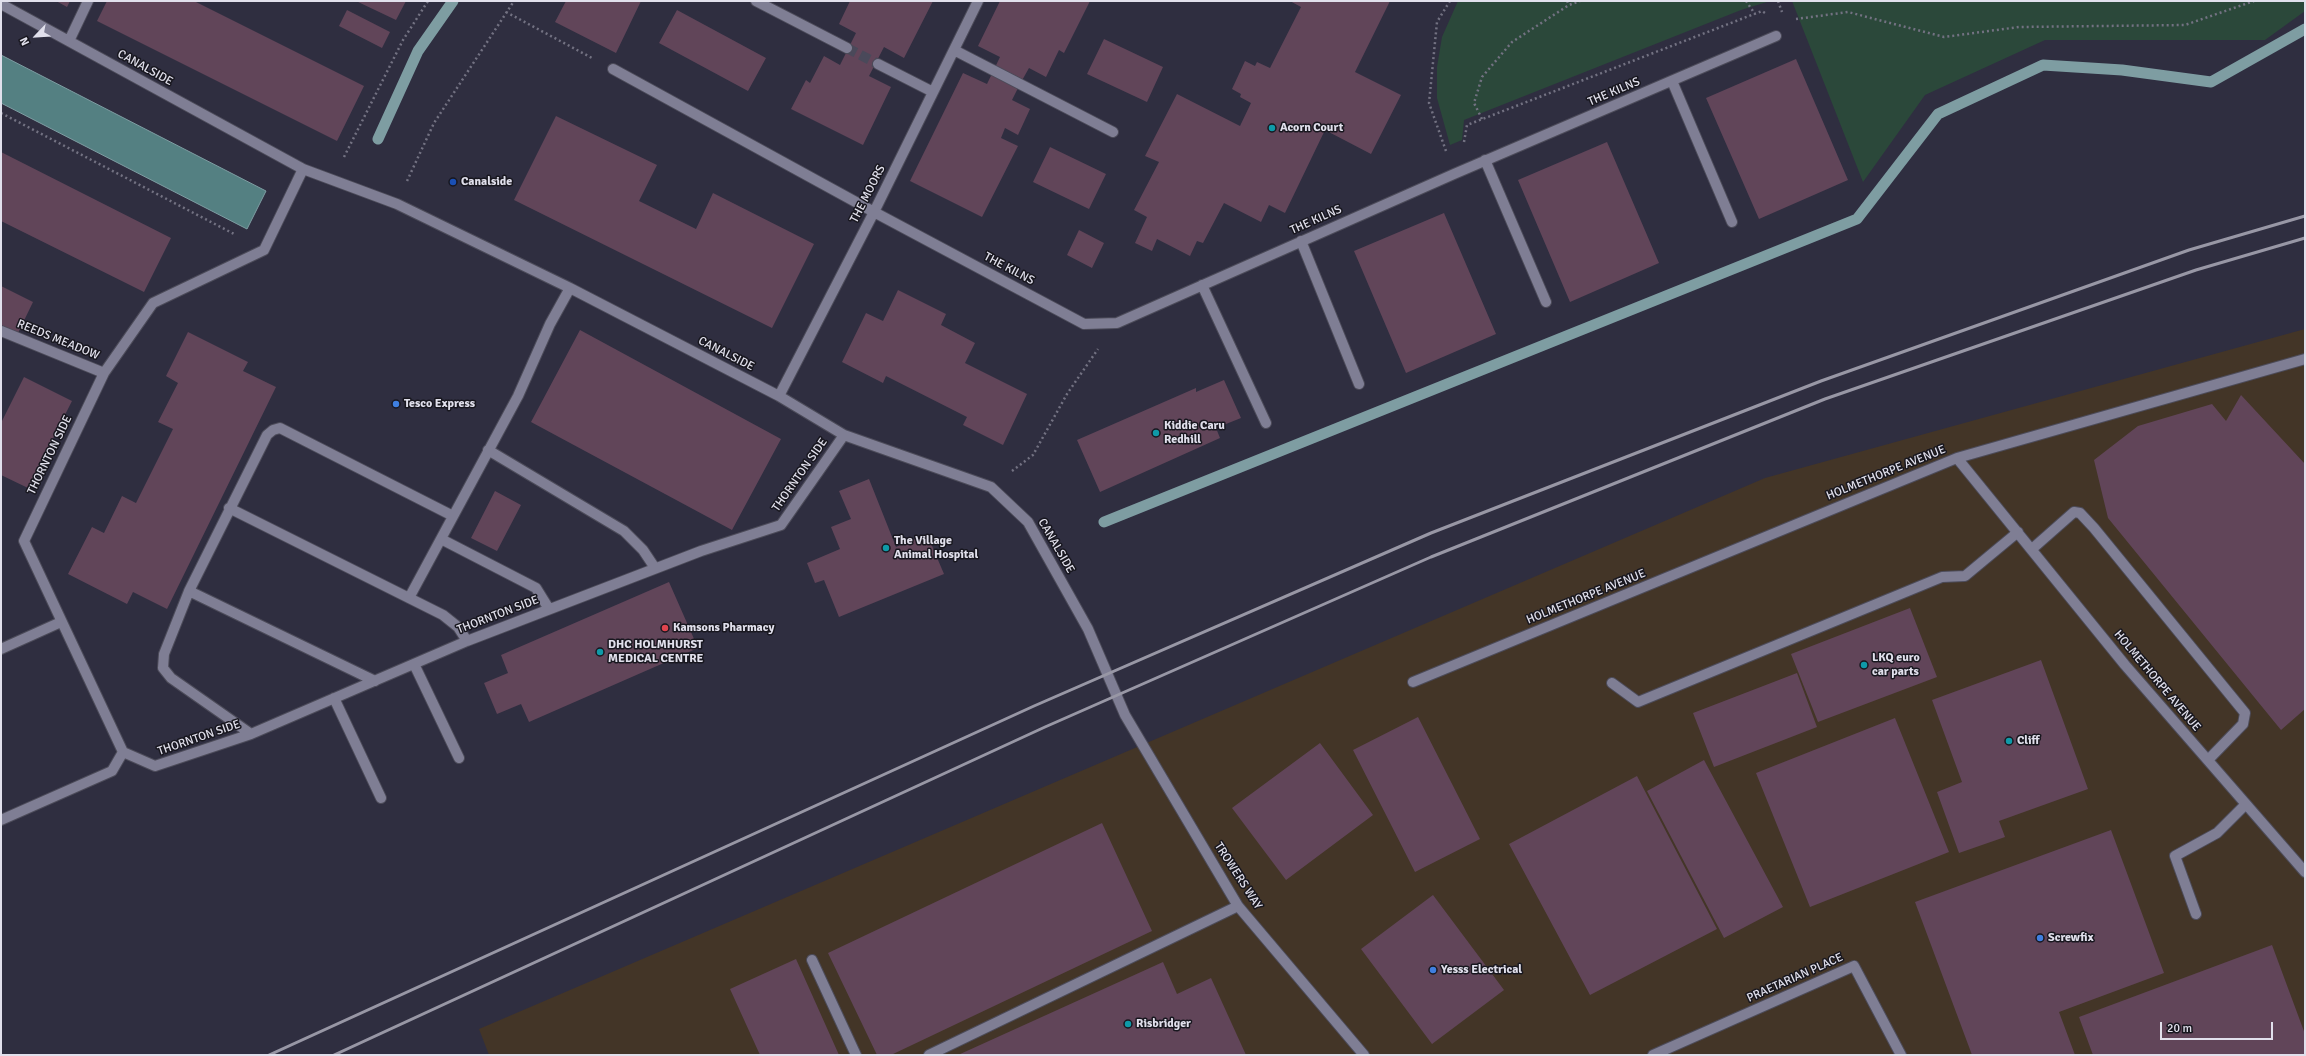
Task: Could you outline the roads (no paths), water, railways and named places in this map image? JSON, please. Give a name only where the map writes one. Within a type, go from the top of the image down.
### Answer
[{"type":"street","points":[[69,41],[88,1]]},
{"type":"street","points":[[756,1],[847,48]]},
{"type":"street","name":"THE MOORS","points":[[779,396],[874,212],[978,1]]},
{"type":"street","name":"CANALSIDE","points":[[1,4],[303,169],[397,204],[570,288],[779,396],[844,435],[991,487],[1028,522],[1088,629],[1125,715]]},
{"type":"street","name":"THE KILNS","points":[[613,69],[874,212],[1084,324],[1117,323],[1485,160],[1776,36]]},
{"type":"street","points":[[954,50],[1113,132]]},
{"type":"street","points":[[878,64],[933,92]]},
{"type":"street","points":[[1672,81],[1732,222]]},
{"type":"street","points":[[1485,160],[1546,302]]},
{"type":"street","name":"THORNTON SIDE","points":[[303,169],[264,250],[154,303],[104,373],[24,541],[123,752],[155,766],[251,734],[467,641],[655,568],[781,525],[844,435]]},
{"type":"street","points":[[1301,241],[1359,384]]},
{"type":"street","points":[[1202,285],[1266,423]]},
{"type":"street","points":[[409,598],[518,396],[550,324],[570,288]]},
{"type":"street","name":"REEDS MEADOW","points":[[1,331],[104,373]]},
{"type":"street","points":[[1956,458],[2305,359]]},
{"type":"street","points":[[251,734],[171,678],[163,668],[164,654],[189,590],[267,435],[273,430],[280,428],[453,516]]},
{"type":"street","points":[[488,450],[624,531],[643,550],[655,568]]},
{"type":"street","name":"HOLMETHORPE AVENUE","points":[[1413,682],[1956,458],[2032,549],[2125,665],[2305,872]]},
{"type":"street","points":[[229,508],[443,615],[458,627],[467,641]]},
{"type":"street","points":[[2032,549],[2074,512],[2080,513],[2094,528],[2245,713],[2243,724],[2208,760]]},
{"type":"street","points":[[1612,683],[1638,702],[1942,577],[1965,576],[2018,532]]},
{"type":"street","points":[[441,539],[536,588],[549,609]]},
{"type":"street","points":[[189,590],[375,681]]},
{"type":"street","points":[[1,649],[62,622]]},
{"type":"street","points":[[414,664],[459,758]]},
{"type":"street","points":[[334,698],[381,798]]},
{"type":"street","name":"TROWERS WAY","points":[[1125,715],[1238,906],[1364,1055]]},
{"type":"street","points":[[1,820],[112,771],[123,752]]},
{"type":"street","points":[[2196,914],[2175,856],[2217,833],[2246,804]]},
{"type":"street","points":[[928,1055],[1238,906]]},
{"type":"street","points":[[812,960],[856,1055]]},
{"type":"street","name":"PRAETARIAN PLACE","points":[[1653,1055],[1854,966],[1901,1055]]},
{"type":"waterway","points":[[378,139],[418,51],[453,1]]},
{"type":"waterway","points":[[1104,522],[1857,219],[1938,114],[2043,65],[2122,70],[2211,82],[2305,29]]},
{"type":"tunnel","points":[[847,48],[878,64]]},
{"type":"railway","points":[[269,1055],[1034,706],[1431,533],[1821,381],[2189,250],[2305,216]]},
{"type":"railway","points":[[334,1055],[1045,727],[1431,557],[1825,399],[2196,270],[2305,238]]},
{"type":"place","name":"Acorn Court","points":[[1272,128]]},
{"type":"place","name":"Canalside","points":[[453,182]]},
{"type":"place","name":"Tesco Express","points":[[396,404]]},
{"type":"place","name":"Kiddie Caru Redhill","points":[[1156,433]]},
{"type":"place","name":"The Village Animal Hospital","points":[[886,548]]},
{"type":"place","name":"Kamsons Pharmacy","points":[[665,628]]},
{"type":"place","name":"DHC HOLMHURST MEDICAL CENTRE","points":[[600,652]]},
{"type":"place","name":"LKQ euro car parts","points":[[1864,665]]},
{"type":"place","name":"Cliff","points":[[2009,741]]},
{"type":"place","name":"Screwfix","points":[[2040,938]]},
{"type":"place","name":"Yesss Electrical","points":[[1433,970]]},
{"type":"place","name":"Risbridger","points":[[1128,1024]]}]
